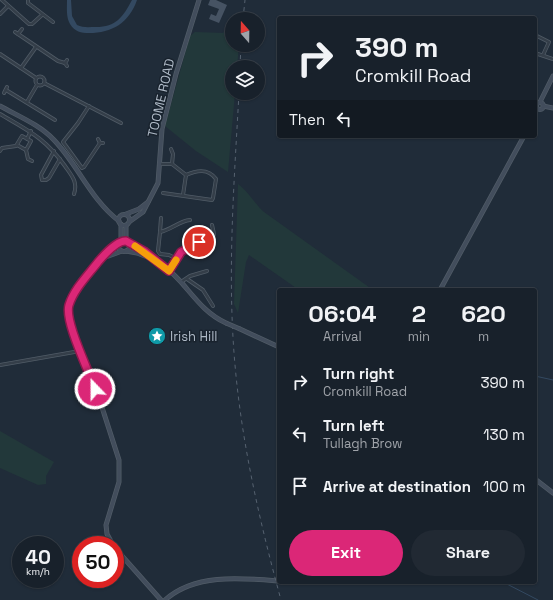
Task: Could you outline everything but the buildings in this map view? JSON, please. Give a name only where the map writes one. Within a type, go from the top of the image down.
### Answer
[{"type":"street","points":[[2,0],[30,24],[42,15]]},
{"type":"street","points":[[28,0],[28,3],[42,15],[52,21],[53,17]]},
{"type":"street","name":"TOOME ROAD","points":[[128,223],[143,212],[158,183],[162,129],[168,101],[189,26],[198,0]]},
{"type":"street","points":[[0,14],[8,6]]},
{"type":"street","points":[[18,34],[22,29]]},
{"type":"street","points":[[15,32],[58,61],[66,63]]},
{"type":"street","points":[[537,36],[549,42],[543,55]]},
{"type":"street","points":[[22,68],[36,47]]},
{"type":"street","points":[[0,54],[36,78],[42,77],[44,79],[44,83]]},
{"type":"street","points":[[537,54],[553,60]]},
{"type":"street","points":[[538,109],[537,105],[553,76]]},
{"type":"street","points":[[27,102],[37,85],[35,81],[36,78]]},
{"type":"street","points":[[37,85],[44,83],[121,123]]},
{"type":"street","points":[[6,90],[55,120]]},
{"type":"street","points":[[540,102],[543,106],[553,108]]},
{"type":"street","points":[[0,106],[44,132],[54,140],[103,206],[120,222],[128,223]]},
{"type":"street","points":[[89,106],[63,142],[82,168],[102,143],[98,140]]},
{"type":"street","points":[[538,109],[541,109],[543,106]]},
{"type":"street","points":[[0,119],[1,114],[43,139],[75,180],[74,194]]},
{"type":"street","points":[[48,122],[51,118]]},
{"type":"street","points":[[27,139],[31,131]]},
{"type":"street","points":[[0,151],[2,148],[17,145],[22,136],[31,141],[26,150],[28,159],[32,161]]},
{"type":"street","points":[[441,288],[523,138]]},
{"type":"street","points":[[17,145],[26,150]]},
{"type":"street","points":[[171,149],[173,154],[172,164]]},
{"type":"street","points":[[54,152],[41,175],[42,180],[49,178],[60,159]]},
{"type":"street","points":[[159,164],[172,164],[186,175]]},
{"type":"street","points":[[163,192],[209,200],[213,199],[216,180],[214,176],[201,170],[186,175]]},
{"type":"street","points":[[183,195],[186,175]]},
{"type":"street","points":[[110,212],[121,215],[126,214],[139,209],[149,201]]},
{"type":"street","points":[[101,259],[109,254],[129,249],[129,218],[126,214]]},
{"type":"street","points":[[121,215],[119,249],[137,253],[157,261]]},
{"type":"street","points":[[161,218],[158,250],[160,254],[177,258]]},
{"type":"street","points":[[160,232],[176,226],[183,221],[190,220]]},
{"type":"street","points":[[169,271],[181,252],[198,243],[212,243],[214,234],[212,225]]},
{"type":"street","points":[[108,536],[106,525],[118,482],[118,460],[99,398],[70,322],[68,309],[71,300],[81,285],[108,251],[120,243],[128,242],[144,251],[181,282],[214,318],[277,346]]},
{"type":"street","points":[[181,282],[207,271]]},
{"type":"street","points":[[187,279],[203,290],[213,306]]},
{"type":"street","points":[[0,365],[80,350]]},
{"type":"street","points":[[537,481],[553,493]]},
{"type":"street","points":[[124,558],[161,600]]},
{"type":"street","points":[[165,600],[182,589],[201,582],[228,579],[277,581]]},
{"type":"green space","points":[[225,31],[225,52],[238,52],[238,60],[225,60],[225,100],[234,100],[228,172],[196,151],[165,126],[190,36],[195,32],[223,33]]},
{"type":"green space","points":[[238,184],[264,212],[370,288],[296,288],[249,255],[246,262],[238,313],[234,304]]},
{"type":"green space","points":[[0,431],[54,462],[46,476],[46,484],[38,485],[0,468]]},
{"type":"water","points":[[67,0],[71,0],[72,16],[77,25],[82,27],[103,27],[118,20],[132,0],[137,0],[129,15],[119,25],[112,29],[97,33],[83,33],[78,32],[70,24],[67,15]]},
{"type":"waterway","points":[[537,376],[553,380]]},
{"type":"waterway","points":[[507,584],[538,600]]},
{"type":"railway","points":[[244,12],[245,0]]},
{"type":"railway","points":[[240,60],[241,52]]},
{"type":"railway","points":[[239,100],[231,263],[235,365],[247,454],[266,542],[281,600]]},
{"type":"slow traffic","points":[[135,246],[144,251],[169,271],[176,260]]},
{"type":"place","name":"Irish Hill","points":[[157,336]]},
{"type":"route","points":[[95,389],[68,315],[71,300],[85,279],[108,251],[123,241],[126,241],[144,251],[169,271],[183,250],[199,242]]}]
